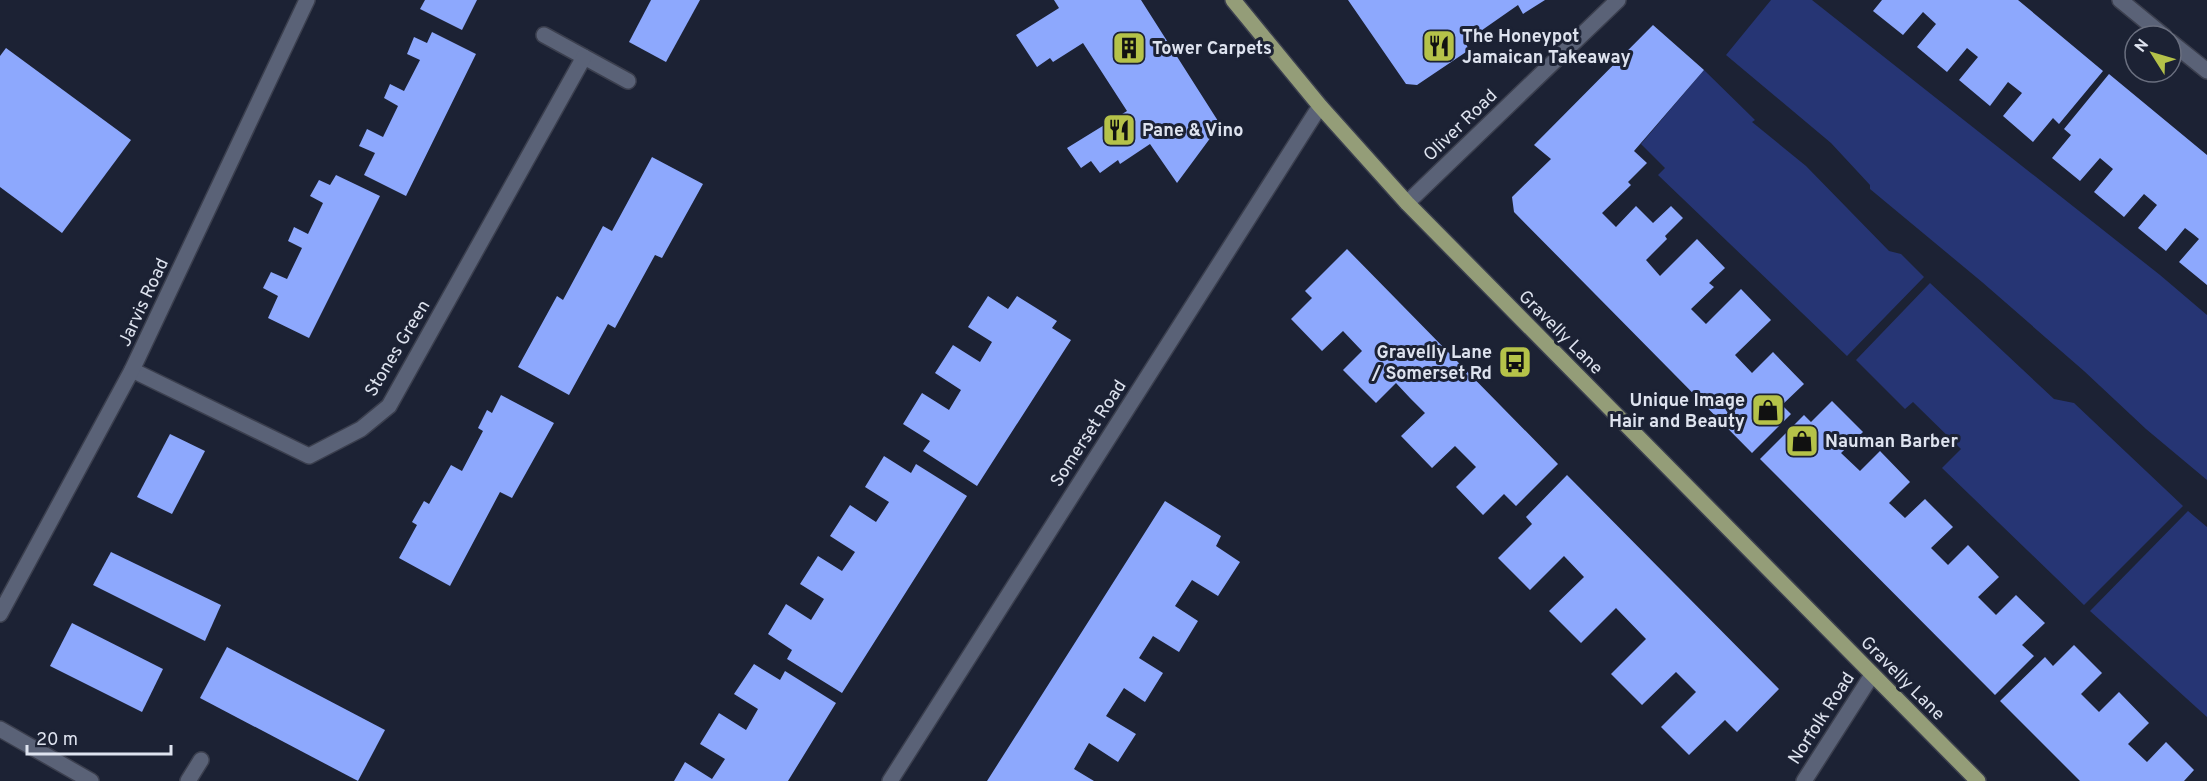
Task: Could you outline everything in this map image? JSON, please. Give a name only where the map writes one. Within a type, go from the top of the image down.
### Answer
[{"type":"main road","name":"Gravelly Lane","points":[[1233,0],[1320,106],[1407,203],[1978,781]]},
{"type":"street","name":"Jarvis Road","points":[[0,614],[132,370],[307,0]]},
{"type":"street","name":"Oliver Road","points":[[1407,203],[1618,0]]},
{"type":"street","points":[[2120,0],[2149,24]]},
{"type":"street","points":[[544,35],[628,81]]},
{"type":"street","points":[[2183,52],[2207,71]]},
{"type":"street","name":"Stones Green","points":[[132,370],[309,456],[361,429],[389,406],[584,57]]},
{"type":"street","name":"Somerset Road","points":[[890,781],[1320,106]]},
{"type":"street","name":"Norfolk Road","points":[[1804,781],[1872,675]]},
{"type":"street","points":[[0,729],[91,781]]},
{"type":"street","points":[[188,781],[201,760]]},
{"type":"shaded area","points":[[1771,0],[1812,0],[2160,275],[2207,315],[2207,480],[2146,429],[2084,371],[1982,282],[1870,189],[1870,185],[1831,143],[1726,55]]},
{"type":"shaded area","points":[[1704,70],[1755,120],[1752,122],[1806,166],[1889,251],[1901,254],[1924,277],[1847,356],[1658,175],[1665,168],[1641,144]]},
{"type":"shaded area","points":[[1930,283],[2054,399],[2074,403],[2183,506],[2084,605],[1942,468],[1961,449],[1913,402],[1905,409],[1856,360]]},
{"type":"shaded area","points":[[2188,511],[2207,527],[2207,717],[2090,611]]},
{"type":"building","points":[[425,0],[477,0],[462,30],[420,9]]},
{"type":"building","points":[[651,0],[700,0],[666,62],[629,42]]},
{"type":"building","points":[[1054,0],[1141,0],[1218,121],[1211,137],[1177,183],[1150,144],[1120,164],[1118,160],[1100,173],[1091,161],[1081,168],[1067,148],[1127,111],[1083,43],[1053,62],[1050,58],[1037,67],[1016,35],[1059,8]]},
{"type":"building","points":[[1348,0],[1545,0],[1523,14],[1518,5],[1465,42],[1469,50],[1417,85],[1406,84]]},
{"type":"building","points":[[1882,0],[2018,0],[2103,71],[2059,124],[2053,118],[2033,142],[2003,116],[2022,93],[2008,82],[1990,106],[1959,80],[1978,57],[1967,48],[1947,72],[1917,47],[1936,24],[1923,12],[1903,35],[1873,11]]},
{"type":"building","points":[[1653,25],[1704,70],[1634,151],[1647,163],[1628,182],[1631,185],[1602,213],[1616,227],[1636,206],[1653,223],[1671,206],[1683,218],[1665,236],[1667,239],[1646,260],[1660,276],[1697,239],[1725,268],[1709,283],[1714,287],[1691,309],[1706,324],[1741,289],[1771,320],[1735,355],[1752,373],[1773,352],[1804,384],[1782,405],[1791,414],[1752,453],[1514,212],[1512,197],[1551,159],[1534,145]]},
{"type":"building","points":[[432,32],[476,54],[406,196],[364,175],[375,153],[359,146],[367,129],[383,137],[398,106],[384,98],[390,84],[404,91],[420,60],[407,54],[414,37],[427,43]]},
{"type":"building","points":[[6,48],[131,140],[62,233],[0,187],[0,56]]},
{"type":"building","points":[[2109,74],[2207,155],[2207,285],[2179,262],[2199,239],[2193,234],[2185,228],[2166,251],[2138,228],[2157,205],[2144,194],[2124,217],[2094,192],[2113,169],[2100,158],[2080,181],[2052,158],[2071,135],[2064,129]]},
{"type":"building","points":[[652,157],[703,184],[662,258],[655,255],[615,328],[608,324],[569,395],[518,367],[557,296],[563,300],[603,226],[612,231]]},
{"type":"building","points":[[336,175],[380,196],[309,338],[268,318],[278,296],[263,288],[271,272],[287,279],[302,248],[288,241],[294,227],[308,234],[323,203],[310,196],[319,180],[330,185]]},
{"type":"building","points":[[1347,249],[1558,464],[1516,506],[1504,494],[1483,515],[1456,487],[1476,467],[1455,446],[1432,468],[1401,436],[1425,413],[1396,383],[1376,403],[1343,370],[1362,351],[1343,331],[1322,351],[1291,319],[1312,298],[1305,291]]},
{"type":"building","points":[[988,296],[1008,309],[1017,296],[1057,321],[1052,328],[1071,340],[977,486],[923,451],[930,441],[903,424],[922,393],[949,410],[961,390],[935,373],[953,345],[980,362],[992,342],[968,327]]},
{"type":"building","points":[[501,395],[554,423],[512,498],[500,492],[450,586],[399,558],[417,525],[412,522],[424,501],[429,504],[451,465],[462,471],[483,431],[478,428],[487,410],[492,413]]},
{"type":"building","points":[[1832,401],[1863,432],[1841,453],[1860,471],[1880,451],[1910,482],[1889,503],[1905,518],[1925,499],[1953,527],[1931,548],[1948,565],[1968,545],[1999,577],[1978,597],[1996,615],[2016,595],[2045,623],[2022,645],[2034,656],[1995,695],[1760,459],[1804,415],[1811,422]]},
{"type":"building","points":[[170,434],[205,451],[172,514],[137,497]]},
{"type":"building","points":[[884,456],[911,473],[916,464],[967,496],[842,693],[787,659],[792,650],[768,634],[786,604],[811,620],[824,599],[800,584],[818,556],[842,571],[855,552],[830,536],[850,505],[876,522],[889,502],[865,487]]},
{"type":"building","points":[[1567,475],[1779,689],[1737,732],[1725,720],[1689,755],[1661,727],[1696,692],[1676,672],[1642,705],[1611,674],[1646,639],[1616,608],[1581,643],[1549,611],[1584,577],[1564,556],[1530,590],[1498,558],[1532,524],[1526,517]]},
{"type":"building","points":[[1165,501],[1221,536],[1216,546],[1240,562],[1218,596],[1192,580],[1175,606],[1198,621],[1179,652],[1153,636],[1139,658],[1163,673],[1145,702],[1124,688],[1106,716],[1136,734],[1118,762],[1089,743],[1074,769],[1094,781],[987,781]]},
{"type":"building","points":[[111,552],[221,605],[205,641],[93,585]]},
{"type":"building","points":[[72,623],[163,669],[142,712],[50,666]]},
{"type":"building","points":[[2074,645],[2102,673],[2081,694],[2099,712],[2119,692],[2149,723],[2128,744],[2147,762],[2166,742],[2194,770],[2184,781],[2080,781],[2000,701],[2045,657],[2053,666]]},
{"type":"building","points":[[227,647],[385,730],[358,781],[200,698]]},
{"type":"building","points":[[754,664],[780,680],[785,671],[836,703],[788,781],[674,781],[685,762],[712,779],[725,759],[700,744],[719,713],[746,730],[758,709],[734,694]]},
{"type":"place","name":"The Honeypot Jamaican Takeaway","points":[[1439,46]]},
{"type":"place","name":"Tower Carpets","points":[[1129,48]]},
{"type":"place","name":"Pane & Vino","points":[[1119,130]]},
{"type":"place","name":"Gravelly Lane / Somerset Rd","points":[[1515,362]]},
{"type":"place","name":"Unique Image Hair and Beauty","points":[[1768,410]]},
{"type":"place","name":"Nauman Barber","points":[[1802,441]]}]
